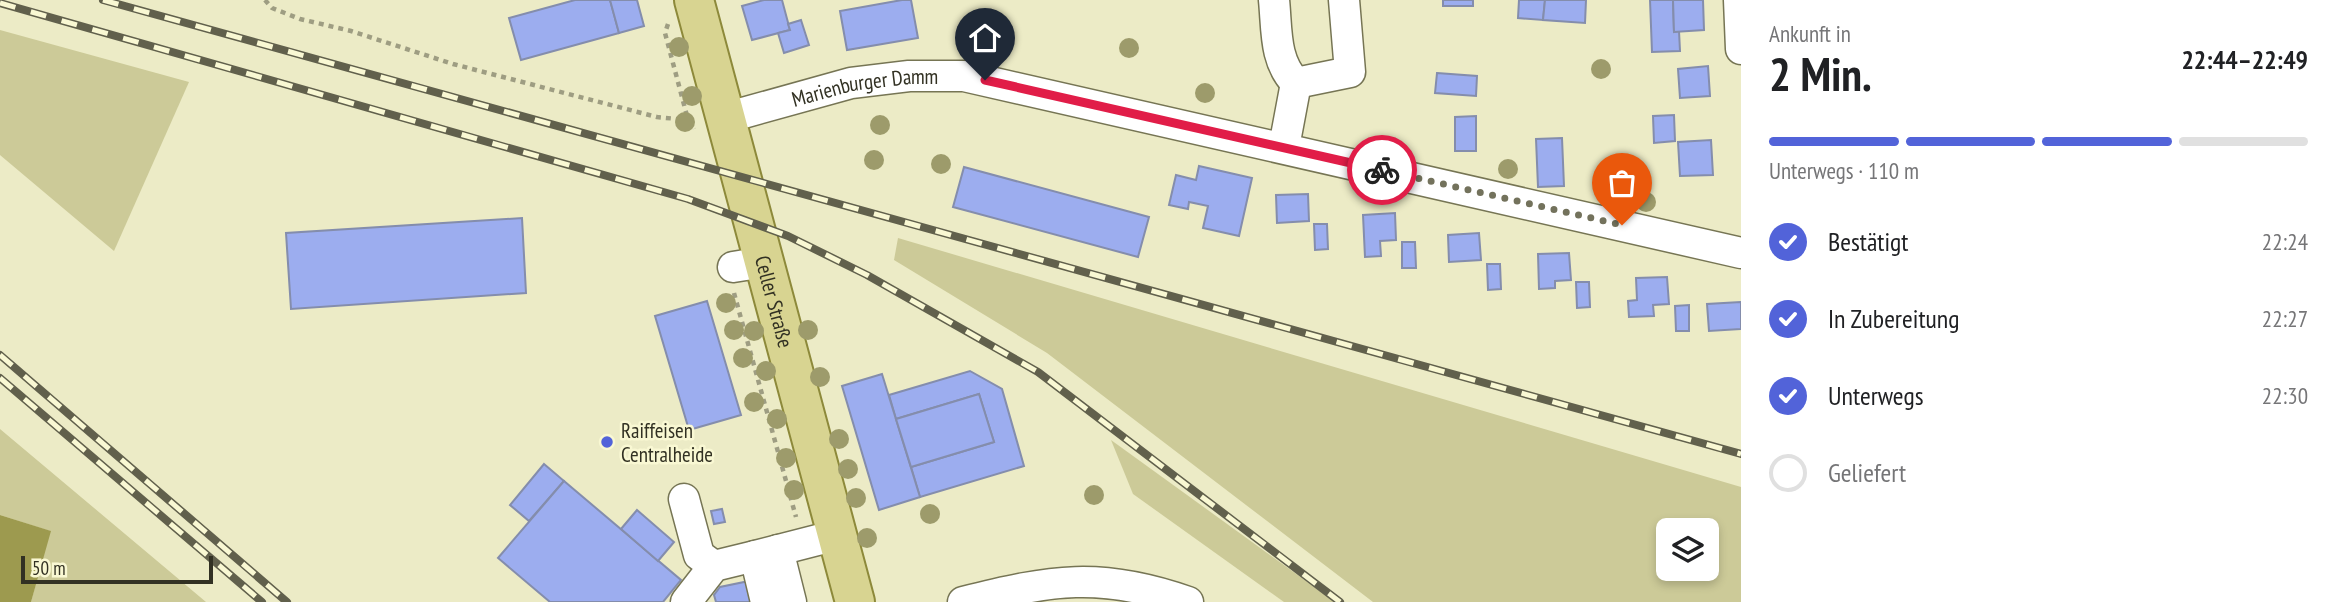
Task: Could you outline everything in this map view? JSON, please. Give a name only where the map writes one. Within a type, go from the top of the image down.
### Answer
[{"type":"main road","name":"Celler Straße","points":[[694,0],[725,118],[748,264],[825,538],[855,602]]},
{"type":"street","points":[[1275,0],[1279,57],[1286,73],[1296,83]]},
{"type":"street","points":[[1296,83],[1350,72],[1344,0]]},
{"type":"street","points":[[1739,0],[1741,49]]},
{"type":"street","name":"Marienburger Damm","points":[[725,118],[852,83],[909,76],[964,76],[1741,253]]},
{"type":"street","points":[[1284,147],[1296,83]]},
{"type":"street","points":[[684,499],[699,555],[714,566]]},
{"type":"street","points":[[686,602],[714,566],[825,538]]},
{"type":"street","points":[[766,553],[766,602]]},
{"type":"street","points":[[766,553],[790,602]]},
{"type":"street","points":[[963,602],[1062,581],[1146,587],[1188,602]]},
{"type":"path","points":[[265,0],[272,8],[300,19],[351,31],[453,64],[657,117],[677,119],[687,117],[665,33]]},
{"type":"path","points":[[748,264],[734,292],[793,514],[825,538]]},
{"type":"shaded area","points":[[0,30],[189,82],[114,251],[0,155]]},
{"type":"shaded area","points":[[898,238],[1741,487],[1741,602],[1373,602],[1047,353],[894,260]]},
{"type":"shaded area","points":[[0,429],[206,602],[31,602],[50,531],[0,515]]},
{"type":"shaded area","points":[[1111,440],[1335,602],[1284,602],[1133,494]]},
{"type":"shaded area","points":[[0,515],[51,531],[31,602],[0,602]]},
{"type":"building","points":[[575,0],[610,0],[619,33],[521,60],[509,18]]},
{"type":"building","points":[[610,0],[637,0],[644,26],[619,33]]},
{"type":"building","points":[[764,0],[782,0],[790,30],[752,40],[742,6]]},
{"type":"building","points":[[911,0],[918,38],[847,50],[840,11]]},
{"type":"building","points":[[1443,0],[1473,0],[1473,6],[1443,6]]},
{"type":"building","points":[[1519,0],[1545,0],[1543,20],[1518,18]]},
{"type":"building","points":[[1545,0],[1586,0],[1585,23],[1543,20]]},
{"type":"building","points":[[1650,0],[1673,0],[1674,32],[1679,31],[1680,51],[1652,52]]},
{"type":"building","points":[[1673,0],[1703,0],[1704,30],[1674,32]]},
{"type":"building","points":[[801,20],[809,45],[784,53],[778,33],[790,30],[788,24]]},
{"type":"building","points":[[1708,66],[1710,96],[1680,98],[1678,69]]},
{"type":"building","points":[[1437,73],[1477,76],[1476,96],[1435,93]]},
{"type":"building","points":[[1674,115],[1675,141],[1654,143],[1653,116]]},
{"type":"building","points":[[1476,116],[1476,151],[1455,151],[1455,117]]},
{"type":"building","points":[[1562,138],[1564,186],[1538,187],[1536,139]]},
{"type":"building","points":[[1711,140],[1713,175],[1680,176],[1678,142]]},
{"type":"building","points":[[1199,166],[1252,178],[1239,236],[1203,228],[1208,206],[1189,202],[1188,209],[1169,205],[1176,175],[1196,180]]},
{"type":"building","points":[[964,167],[1149,217],[1138,257],[953,207]]},
{"type":"building","points":[[1308,194],[1309,221],[1277,223],[1276,195]]},
{"type":"building","points":[[1395,213],[1396,240],[1380,241],[1381,256],[1365,257],[1363,215]]},
{"type":"building","points":[[522,218],[526,293],[291,309],[286,233]]},
{"type":"building","points":[[1314,224],[1327,224],[1328,249],[1315,250]]},
{"type":"building","points":[[1479,233],[1481,260],[1449,262],[1448,235]]},
{"type":"building","points":[[1402,242],[1415,242],[1416,268],[1402,268]]},
{"type":"building","points":[[1569,253],[1571,280],[1555,281],[1555,288],[1539,289],[1538,254]]},
{"type":"building","points":[[1487,264],[1500,264],[1501,289],[1488,290]]},
{"type":"building","points":[[1667,277],[1669,304],[1653,305],[1654,316],[1629,317],[1628,301],[1637,300],[1636,278]]},
{"type":"building","points":[[1576,282],[1589,282],[1590,307],[1577,308]]},
{"type":"building","points":[[707,301],[741,415],[689,430],[655,316]]},
{"type":"building","points":[[1741,302],[1741,329],[1709,331],[1707,304]]},
{"type":"building","points":[[1689,305],[1689,331],[1676,331],[1675,306]]},
{"type":"building","points":[[970,371],[1002,389],[1024,466],[920,497],[911,467],[994,442],[979,394],[896,419],[889,395]]},
{"type":"building","points":[[882,374],[920,497],[879,510],[842,386]]},
{"type":"building","points":[[979,394],[994,442],[911,467],[896,419]]},
{"type":"building","points":[[544,464],[564,481],[529,521],[510,505]]},
{"type":"building","points":[[564,481],[681,580],[663,602],[550,602],[498,558]]},
{"type":"building","points":[[722,509],[725,522],[714,524],[711,511]]},
{"type":"building","points":[[637,510],[674,542],[658,561],[621,529]]},
{"type":"building","points":[[749,581],[753,602],[716,602],[714,595],[720,587]]},
{"type":"railway","points":[[103,0],[1741,454]]},
{"type":"railway","points":[[0,3],[688,199],[788,236],[867,275],[1038,372],[1340,602]]},
{"type":"railway","points":[[0,355],[287,602]]},
{"type":"railway","points":[[0,378],[262,602]]},
{"type":"way so far","points":[[1382,170],[1622,225]]},
{"type":"place","name":"Raiffeisen Centralheide","points":[[607,442]]},
{"type":"route","points":[[985,80],[1382,170]]}]
